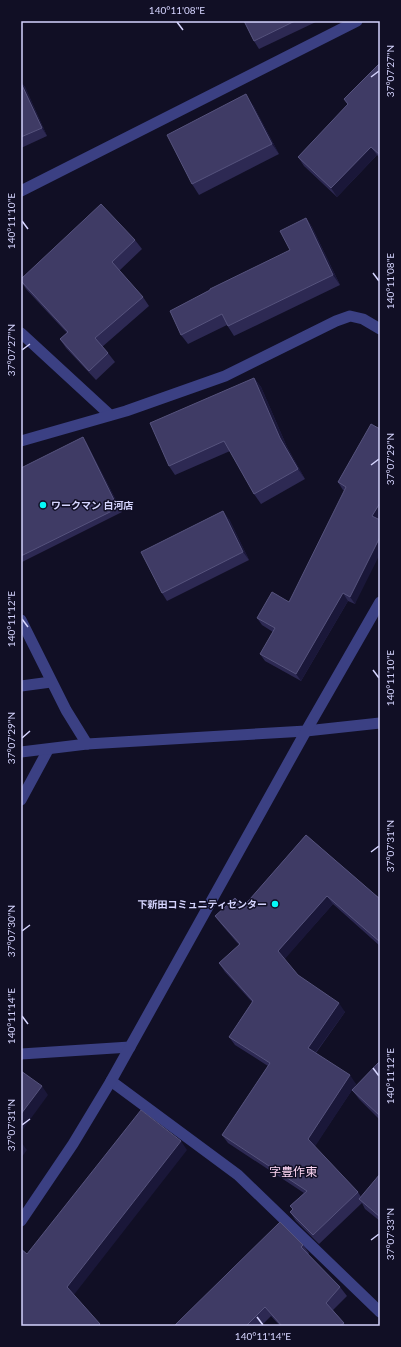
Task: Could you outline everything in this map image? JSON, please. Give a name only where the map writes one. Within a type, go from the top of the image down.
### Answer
[{"type":"street","points":[[21,191],[357,21]]},
{"type":"street","points":[[21,442],[110,416],[225,376],[336,321],[350,316],[363,319],[380,329]]},
{"type":"street","points":[[21,333],[110,416]]},
{"type":"street","points":[[21,1221],[73,1144],[111,1081],[306,731],[380,602]]},
{"type":"street","points":[[21,620],[66,710],[87,744]]},
{"type":"street","points":[[21,686],[52,682]]},
{"type":"street","points":[[21,752],[48,750],[87,744],[306,731],[380,723]]},
{"type":"street","points":[[21,800],[48,750]]},
{"type":"street","points":[[21,1054],[130,1047]]},
{"type":"street","points":[[111,1081],[238,1174],[380,1312]]},
{"type":"building","points":[[244,21],[295,21],[254,41]]},
{"type":"building","points":[[380,63],[380,155],[371,147],[331,188],[298,157],[348,104],[344,99]]},
{"type":"building","points":[[21,83],[42,128],[21,137]]},
{"type":"building","points":[[246,94],[272,144],[192,184],[167,135]]},
{"type":"building","points":[[101,204],[135,240],[112,262],[143,297],[95,338],[108,353],[89,371],[60,339],[68,332],[21,281],[21,279]]},
{"type":"building","points":[[306,218],[333,275],[228,326],[222,314],[181,335],[170,311],[210,289],[290,250],[280,231]]},
{"type":"building","points":[[254,378],[280,438],[298,469],[254,494],[224,441],[169,466],[150,423]]},
{"type":"building","points":[[371,424],[380,429],[380,503],[372,516],[380,520],[380,537],[350,597],[343,593],[296,674],[260,654],[275,628],[257,618],[272,592],[289,602],[346,487],[338,482]]},
{"type":"building","points":[[83,437],[118,508],[21,556],[21,468]]},
{"type":"building","points":[[223,511],[243,552],[162,593],[141,552]]},
{"type":"building","points":[[306,835],[380,899],[380,942],[327,896],[278,951],[298,975],[339,1003],[308,1048],[350,1075],[308,1139],[358,1192],[313,1235],[290,1212],[293,1209],[290,1206],[307,1191],[222,1135],[270,1063],[229,1037],[253,1001],[219,963],[240,944],[215,916],[235,898],[243,907]]},
{"type":"building","points":[[380,1061],[380,1116],[352,1090]]},
{"type":"building","points":[[21,1071],[42,1086],[21,1114]]},
{"type":"building","points":[[141,1110],[181,1141],[67,1287],[100,1324],[98,1326],[21,1326],[21,1249],[27,1254]]},
{"type":"building","points":[[380,1174],[380,1217],[359,1199]]},
{"type":"building","points":[[280,1222],[303,1245],[301,1247],[340,1287],[326,1303],[344,1323],[340,1326],[282,1326],[265,1307],[246,1326],[174,1326]]},
{"type":"place","name":"ワークマン 白河店","points":[[43,505]]},
{"type":"place","name":"下新田コミュニティセンター","points":[[275,904]]},
{"type":"district","name":"字豊作東","points":[[293,1171]]}]
